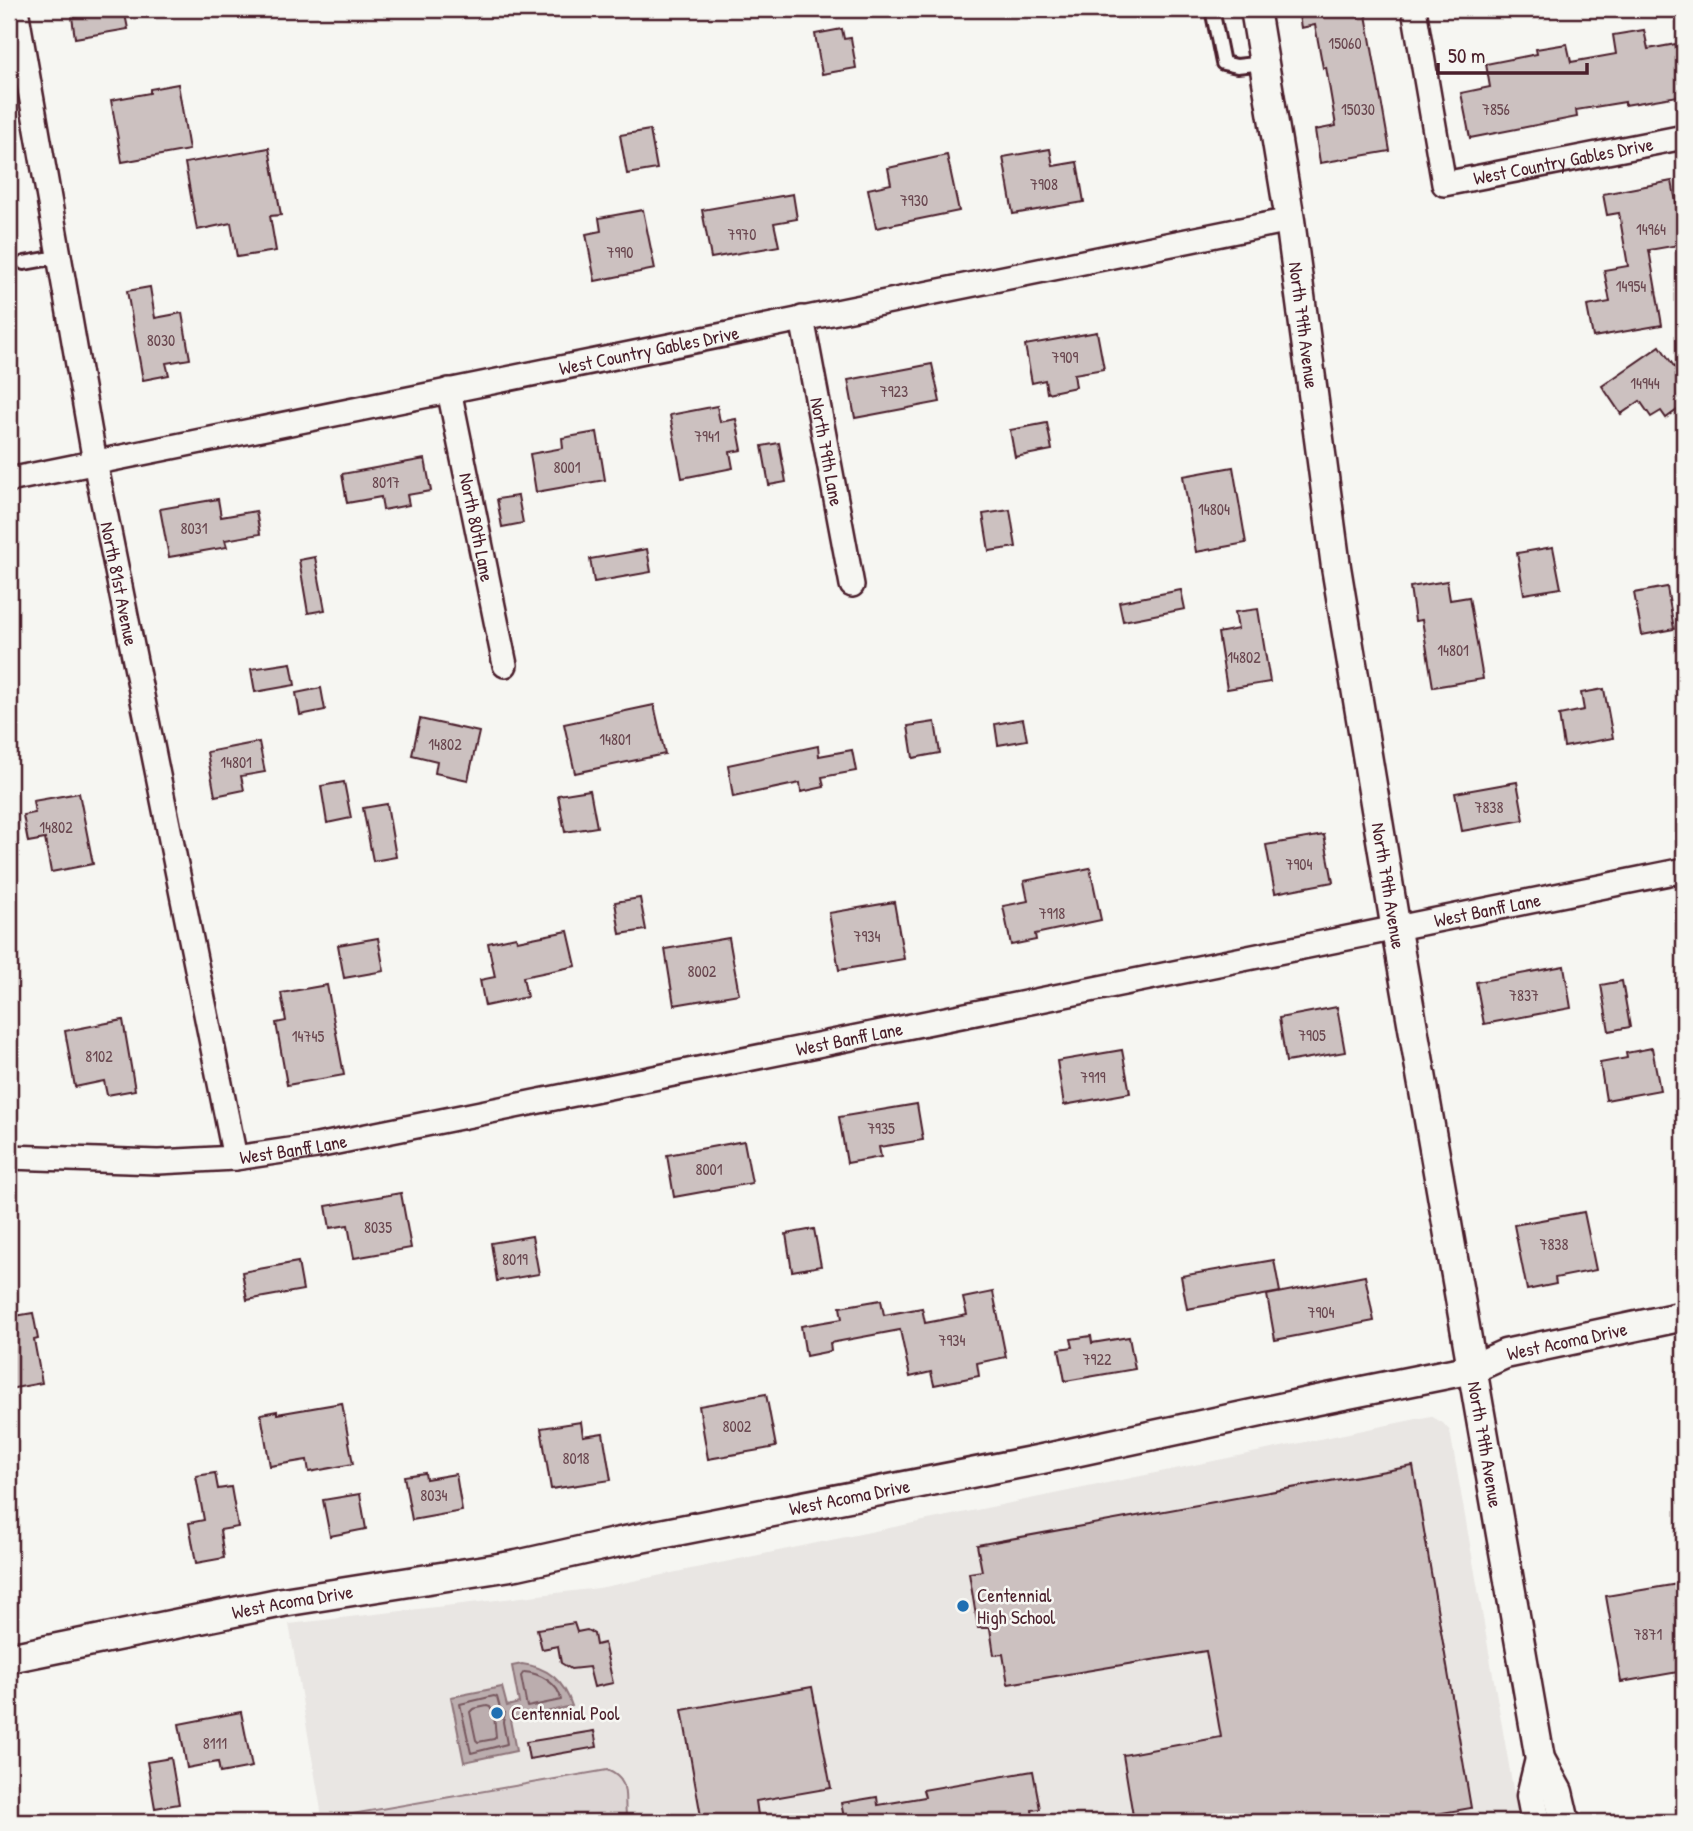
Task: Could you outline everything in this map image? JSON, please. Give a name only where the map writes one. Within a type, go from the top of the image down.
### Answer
[{"type":"street","name":"North 81st Avenue","points":[[16,9],[95,462],[235,1158]]},
{"type":"street","name":"North 79th Avenue","points":[[1255,9],[1290,220],[1336,567],[1396,930],[1540,1759],[1558,1792],[1565,1822]]},
{"type":"street","name":"West Country Gables Drive","points":[[1414,9],[1444,184],[1684,137]]},
{"type":"street","name":"West Country Gables Drive","points":[[9,480],[1290,220]]},
{"type":"street","name":"North 79th Lane","points":[[802,318],[852,585]]},
{"type":"street","name":"North 80th Lane","points":[[449,390],[505,665]]},
{"type":"street","name":"West Banff Lane","points":[[9,1157],[158,1162],[235,1158],[331,1143],[1684,870]]},
{"type":"street","name":"West Acoma Drive","points":[[9,1658],[283,1602],[517,1564],[1042,1459],[1472,1369],[1506,1354],[1684,1316]]},
{"type":"street","name":"North 79th Avenue","points":[[1536,1822],[1531,1796],[1540,1759]]},
{"type":"lane","points":[[1212,9],[1223,63],[1237,66],[1264,63]]},
{"type":"lane","points":[[24,263],[58,257]]},
{"type":"shaded area","name":"Centennial High School","points":[[1431,1416],[1450,1431],[1519,1822],[323,1822],[289,1624],[599,1588]]},
{"type":"shaded area","points":[[607,1770],[615,1774],[623,1785],[627,1822],[323,1822],[323,1819]]},
{"type":"water","name":"Centennial Pool","points":[[522,1664],[540,1668],[554,1677],[569,1697],[572,1706],[510,1720],[516,1751],[464,1762],[451,1697],[502,1687],[507,1706],[519,1703],[512,1666]]},
{"type":"building","points":[[84,9],[124,9],[128,29],[75,38],[72,17],[85,15]]},
{"type":"building","points":[[1298,9],[1365,9],[1390,151],[1320,163],[1315,130],[1336,126],[1326,67],[1323,68],[1315,25],[1301,28]]},
{"type":"building","points":[[842,29],[844,39],[851,38],[856,68],[822,74],[815,34]]},
{"type":"building","points":[[1644,30],[1648,49],[1676,44],[1684,95],[1576,110],[1577,117],[1470,138],[1461,93],[1490,87],[1486,64],[1537,54],[1536,49],[1567,44],[1571,62],[1616,54],[1613,35]]},
{"type":"building","points":[[178,84],[189,150],[122,162],[111,100],[150,93],[150,89]]},
{"type":"building","points":[[650,130],[657,169],[627,174],[620,135]]},
{"type":"building","points":[[269,148],[281,215],[270,216],[276,251],[237,257],[231,223],[197,230],[185,163]]},
{"type":"building","points":[[1050,149],[1053,166],[1077,162],[1084,202],[1013,214],[1003,157]]},
{"type":"building","points":[[947,155],[959,211],[876,228],[868,189],[891,184],[888,168]]},
{"type":"building","points":[[1672,181],[1684,244],[1649,250],[1662,325],[1593,337],[1587,306],[1610,302],[1604,270],[1628,266],[1619,213],[1607,215],[1603,194]]},
{"type":"building","points":[[793,194],[797,219],[774,223],[779,246],[711,258],[702,210]]},
{"type":"building","points":[[643,210],[655,269],[595,281],[586,234],[601,231],[599,218]]},
{"type":"building","points":[[150,287],[155,318],[182,313],[190,359],[166,363],[169,375],[143,380],[127,291]]},
{"type":"building","points":[[1097,332],[1104,369],[1074,374],[1076,387],[1047,393],[1045,380],[1032,383],[1025,345]]},
{"type":"building","points":[[1660,346],[1684,381],[1684,405],[1666,418],[1661,411],[1651,417],[1640,401],[1621,414],[1602,386]]},
{"type":"building","points":[[932,364],[940,402],[855,418],[848,380]]},
{"type":"building","points":[[717,406],[720,422],[736,419],[742,450],[730,452],[733,468],[682,478],[670,415]]},
{"type":"building","points":[[1047,423],[1052,450],[1015,457],[1010,430]]},
{"type":"building","points":[[597,432],[605,480],[536,492],[530,454],[563,448],[562,438]]},
{"type":"building","points":[[779,443],[786,482],[769,485],[762,446]]},
{"type":"building","points":[[425,459],[431,491],[407,495],[409,505],[383,510],[381,497],[347,503],[342,474]]},
{"type":"building","points":[[1233,467],[1246,543],[1196,552],[1183,476]]},
{"type":"building","points":[[518,496],[523,523],[502,527],[497,499]]},
{"type":"building","points":[[218,499],[221,517],[256,511],[260,534],[225,540],[227,547],[169,557],[160,509]]},
{"type":"building","points":[[1010,510],[1016,547],[989,551],[983,514]]},
{"type":"building","points":[[1553,547],[1561,588],[1524,594],[1517,553]]},
{"type":"building","points":[[647,549],[651,572],[594,582],[590,559]]},
{"type":"building","points":[[315,557],[325,610],[308,613],[299,560]]},
{"type":"building","points":[[1447,581],[1450,600],[1469,597],[1483,679],[1433,687],[1422,620],[1415,621],[1410,587]]},
{"type":"building","points":[[1667,587],[1674,629],[1642,635],[1634,593]]},
{"type":"building","points":[[1181,590],[1185,609],[1123,621],[1119,602]]},
{"type":"building","points":[[1258,609],[1270,682],[1227,689],[1218,633],[1238,629],[1235,612]]},
{"type":"building","points":[[291,663],[295,685],[255,692],[251,669]]},
{"type":"building","points":[[321,688],[325,710],[300,715],[296,693]]},
{"type":"building","points":[[1604,689],[1613,738],[1564,747],[1559,715],[1584,710],[1581,693]]},
{"type":"building","points":[[654,705],[665,754],[575,773],[564,724]]},
{"type":"building","points":[[420,719],[479,732],[468,780],[435,773],[437,761],[412,755]]},
{"type":"building","points":[[1023,719],[1027,740],[998,745],[995,724]]},
{"type":"building","points":[[935,722],[940,753],[913,758],[908,726]]},
{"type":"building","points":[[259,742],[265,772],[241,776],[244,790],[215,796],[207,752]]},
{"type":"building","points":[[818,746],[819,756],[852,750],[856,771],[822,777],[824,787],[801,792],[800,783],[733,797],[728,765]]},
{"type":"building","points":[[344,782],[351,818],[327,823],[321,786]]},
{"type":"building","points":[[1517,782],[1524,820],[1462,831],[1455,793]]},
{"type":"building","points":[[590,790],[597,827],[565,832],[558,795]]},
{"type":"building","points":[[79,793],[93,864],[51,872],[45,839],[28,842],[23,815],[35,813],[33,801]]},
{"type":"building","points":[[387,804],[396,857],[373,861],[363,808]]},
{"type":"building","points":[[1324,835],[1333,882],[1275,893],[1266,845]]},
{"type":"building","points":[[1090,868],[1101,920],[1035,934],[1036,940],[1011,945],[1003,906],[1028,901],[1024,881]]},
{"type":"building","points":[[640,898],[646,930],[620,934],[615,902]]},
{"type":"building","points":[[894,902],[904,959],[839,970],[829,913]]},
{"type":"building","points":[[568,931],[576,966],[523,977],[527,997],[485,1006],[480,980],[495,977],[488,943],[516,937],[517,941]]},
{"type":"building","points":[[378,938],[384,971],[344,978],[338,945]]},
{"type":"building","points":[[729,938],[739,994],[674,1005],[665,949]]},
{"type":"building","points":[[1564,966],[1571,1008],[1484,1024],[1476,982]]},
{"type":"building","points":[[1622,981],[1630,1027],[1609,1031],[1601,985]]},
{"type":"building","points":[[327,985],[344,1075],[287,1085],[276,1023],[286,1021],[281,993]]},
{"type":"building","points":[[1337,1007],[1345,1052],[1286,1062],[1279,1018]]},
{"type":"building","points":[[123,1020],[135,1090],[107,1095],[104,1081],[75,1087],[65,1031]]},
{"type":"building","points":[[1652,1048],[1660,1090],[1606,1100],[1600,1063],[1627,1058],[1626,1053]]},
{"type":"building","points":[[1122,1050],[1130,1093],[1064,1105],[1057,1061]]},
{"type":"building","points":[[917,1104],[923,1140],[879,1147],[881,1157],[847,1163],[839,1117]]},
{"type":"building","points":[[744,1141],[752,1183],[674,1197],[667,1155]]},
{"type":"building","points":[[401,1193],[411,1248],[354,1258],[348,1225],[330,1228],[326,1206]]},
{"type":"building","points":[[1584,1212],[1596,1270],[1555,1278],[1556,1284],[1527,1290],[1514,1225]]},
{"type":"building","points":[[814,1229],[821,1266],[792,1271],[786,1234]]},
{"type":"building","points":[[532,1236],[539,1274],[497,1281],[491,1243]]},
{"type":"building","points":[[1274,1260],[1280,1292],[1187,1309],[1181,1276]]},
{"type":"building","points":[[298,1262],[303,1290],[247,1300],[242,1272]]},
{"type":"building","points":[[1365,1276],[1374,1321],[1275,1340],[1267,1295]]},
{"type":"building","points":[[993,1292],[1006,1357],[977,1363],[979,1376],[934,1385],[931,1372],[910,1377],[900,1330],[830,1343],[831,1351],[806,1356],[801,1326],[842,1319],[840,1307],[881,1300],[884,1315],[922,1308],[925,1323],[967,1315],[963,1298]]},
{"type":"building","points":[[33,1313],[38,1339],[34,1340],[42,1383],[9,1389],[9,1317]]},
{"type":"building","points":[[1091,1336],[1092,1343],[1129,1337],[1135,1369],[1065,1381],[1059,1349],[1073,1347],[1071,1339]]},
{"type":"building","points":[[766,1394],[776,1447],[708,1459],[699,1406]]},
{"type":"building","points":[[342,1403],[353,1464],[309,1472],[307,1460],[270,1466],[261,1414],[277,1411],[277,1414]]},
{"type":"building","points":[[581,1422],[583,1436],[603,1433],[611,1480],[551,1489],[541,1428]]},
{"type":"building","points":[[1413,1466],[1471,1808],[1390,1822],[1134,1822],[1123,1755],[1221,1737],[1206,1651],[1008,1684],[1003,1654],[994,1655],[990,1628],[978,1628],[969,1573],[982,1571],[977,1545]]},
{"type":"building","points":[[215,1473],[218,1489],[231,1487],[238,1527],[220,1530],[224,1558],[196,1563],[189,1523],[204,1520],[196,1476]]},
{"type":"building","points":[[425,1473],[426,1479],[456,1474],[462,1511],[412,1520],[404,1476]]},
{"type":"building","points":[[360,1494],[366,1529],[330,1536],[323,1500]]},
{"type":"building","points":[[1684,1583],[1684,1671],[1621,1682],[1606,1596]]},
{"type":"building","points":[[574,1623],[577,1632],[587,1630],[594,1634],[596,1645],[604,1643],[613,1683],[594,1687],[589,1667],[571,1669],[561,1663],[558,1646],[542,1649],[537,1629]]},
{"type":"building","points":[[812,1687],[831,1788],[756,1801],[759,1822],[702,1822],[682,1710]]},
{"type":"building","points":[[241,1712],[252,1767],[220,1773],[218,1762],[187,1768],[179,1724]]},
{"type":"building","points":[[594,1731],[597,1747],[529,1759],[526,1742]]},
{"type":"building","points":[[171,1758],[179,1804],[155,1808],[147,1762]]},
{"type":"building","points":[[1033,1771],[1040,1809],[1032,1810],[1034,1822],[845,1822],[841,1803],[877,1797],[878,1805],[925,1797],[923,1790]]},
{"type":"place","name":"Centennial High School","points":[[963,1606]]},
{"type":"place","name":"Centennial Pool","points":[[497,1713]]}]
